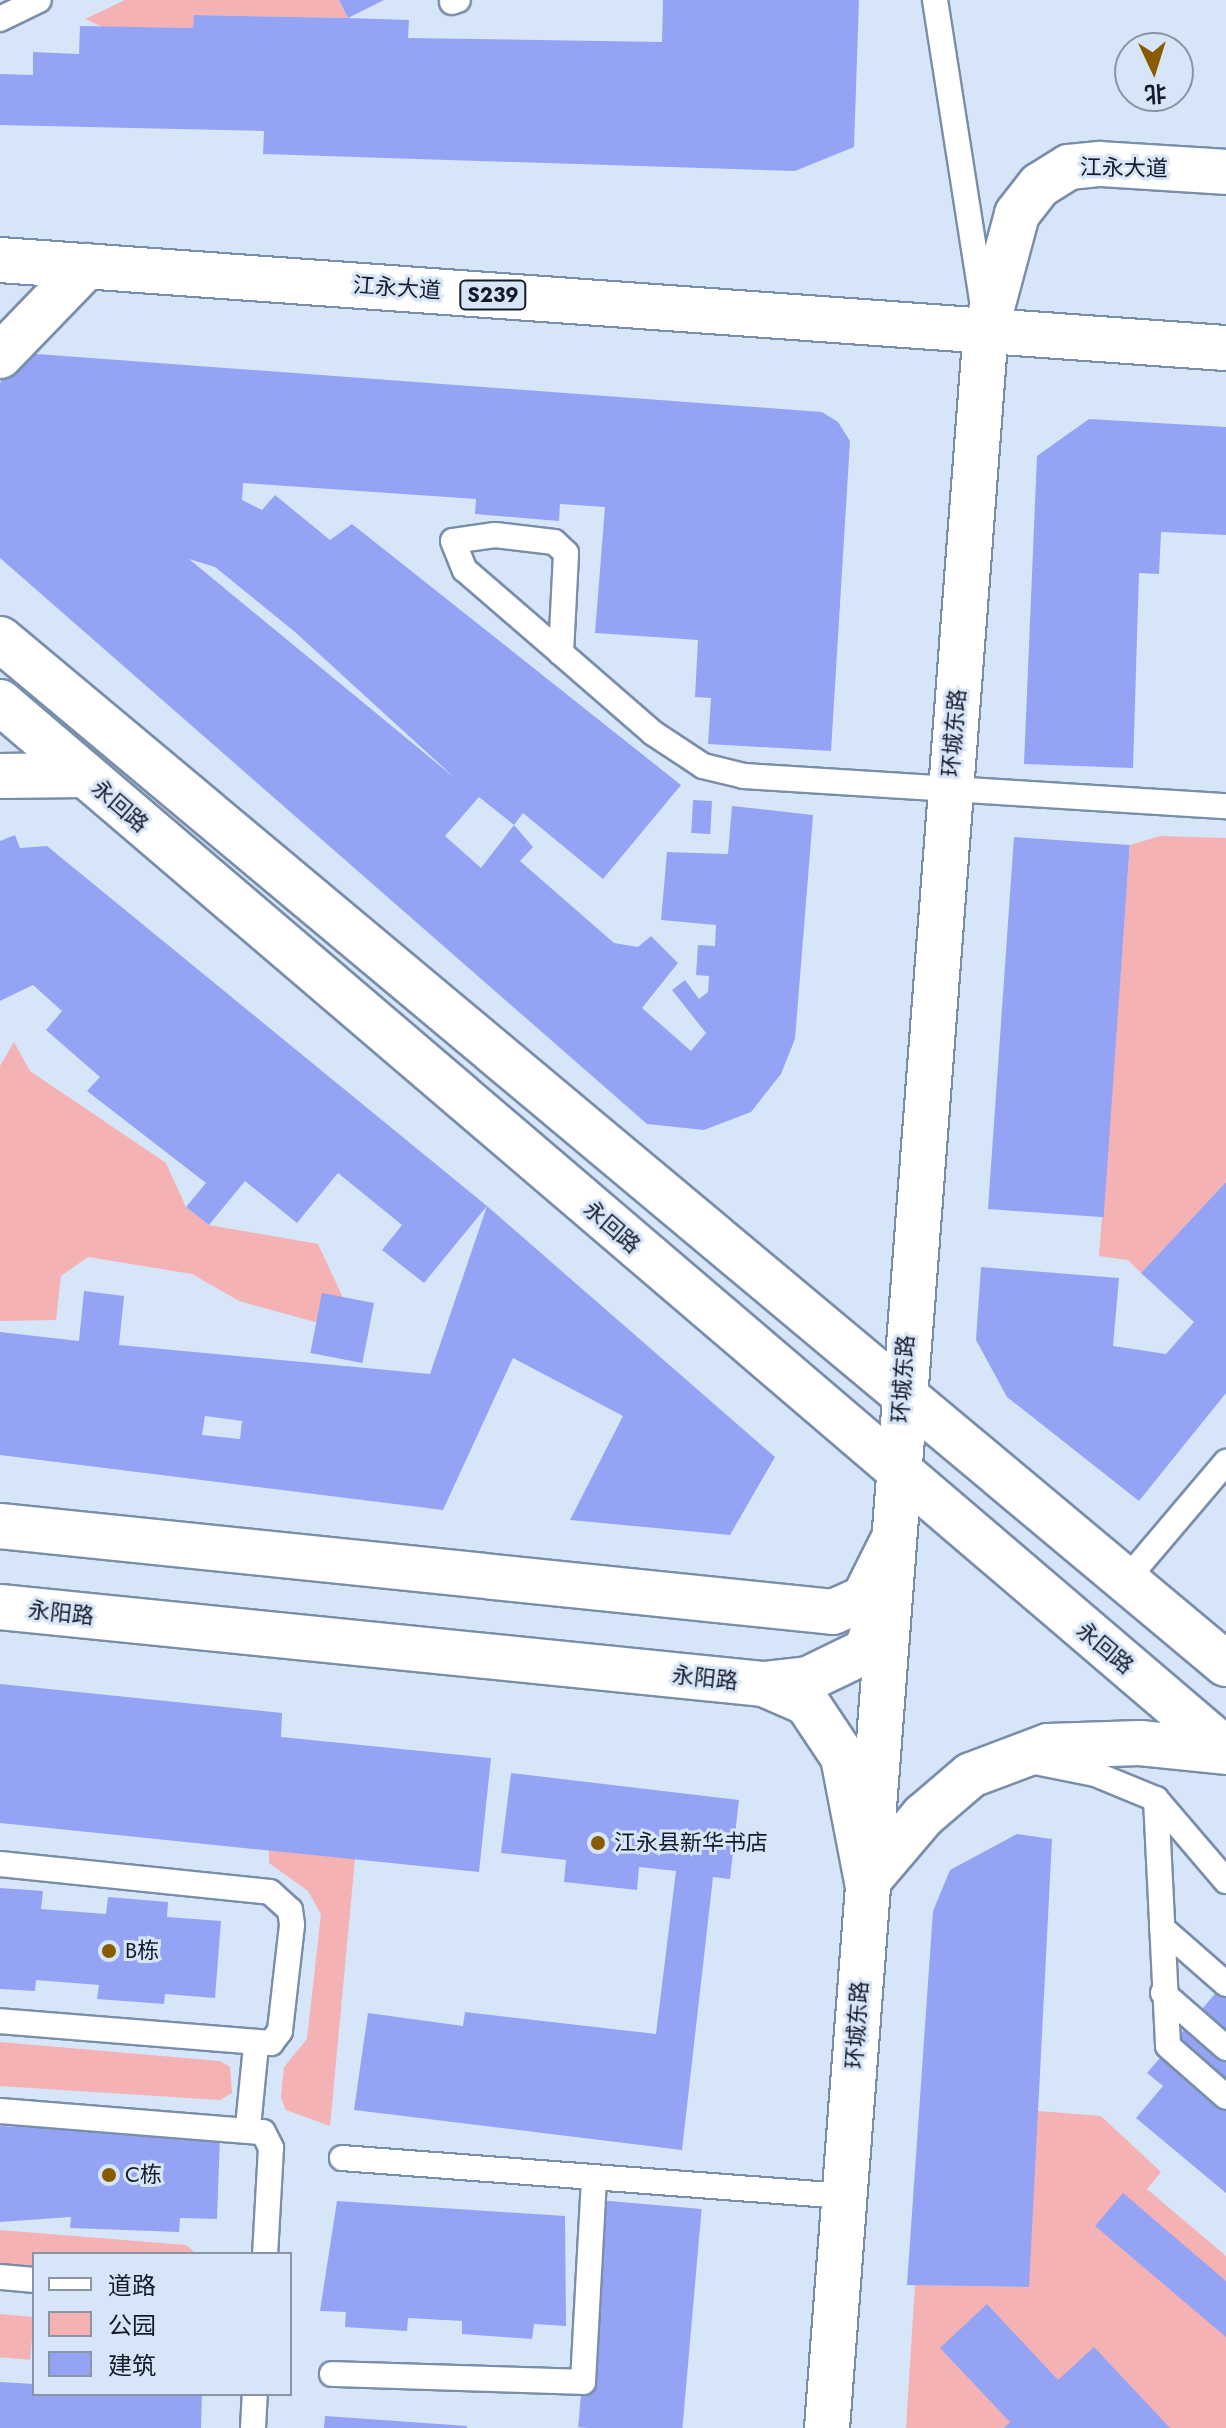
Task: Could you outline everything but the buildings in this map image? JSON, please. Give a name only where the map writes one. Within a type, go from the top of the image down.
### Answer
[{"type":"main road","name":"江永大道","points":[[986,330],[1017,214],[1040,185],[1069,167],[1100,164],[1226,172]]},
{"type":"main road","name":"江永大道","points":[[0,260],[1226,348]]},
{"type":"main road","points":[[0,356],[87,266]]},
{"type":"main road","name":"环城东路","points":[[827,2428],[901,1393],[986,330]]},
{"type":"main road","points":[[0,639],[1226,1664]]},
{"type":"main road","name":"永回路","points":[[0,702],[1226,1751]]},
{"type":"main road","points":[[0,776],[85,775]]},
{"type":"main road","points":[[0,1526],[833,1612],[864,1598],[892,1542]]},
{"type":"main road","points":[[764,1684],[808,1679],[866,1651],[889,1587]]},
{"type":"main road","points":[[776,1606],[838,1645],[878,1729]]},
{"type":"main road","name":"永阳路","points":[[0,1607],[764,1684],[807,1703],[843,1757],[867,1882]]},
{"type":"main road","points":[[867,1882],[923,1816],[971,1775],[1048,1746],[1140,1743],[1226,1751]]},
{"type":"lane","points":[[8,10],[39,0]]},
{"type":"lane","points":[[935,0],[986,330]]},
{"type":"lane","points":[[561,653],[566,553],[554,542],[495,535],[453,541],[465,570],[561,653],[703,766],[744,776],[1226,806]]},
{"type":"lane","points":[[1126,1580],[1226,1462]]},
{"type":"lane","points":[[971,1775],[1055,1762],[1156,1799],[1226,1881]]},
{"type":"lane","points":[[1156,1799],[1163,1993],[1168,2046],[1226,2097]]},
{"type":"lane","points":[[0,1864],[270,1892],[290,1910],[292,1925],[280,2031],[271,2043],[256,2045],[0,2021]]},
{"type":"lane","points":[[1162,1928],[1226,1984]]},
{"type":"lane","points":[[1163,1993],[1226,2048]]},
{"type":"lane","points":[[248,2127],[256,2045]]},
{"type":"lane","points":[[0,2111],[248,2127],[263,2132],[271,2148],[265,2252]]},
{"type":"lane","points":[[342,2158],[844,2196]]},
{"type":"lane","points":[[332,2374],[583,2382],[594,2177]]},
{"type":"lane","points":[[0,2277],[32,2280]]},
{"type":"lane","points":[[253,2428],[255,2396]]},
{"type":"green space","points":[[125,0],[339,0],[348,18],[194,15],[193,28],[103,27],[85,19]]},
{"type":"green space","points":[[1160,836],[1226,838],[1226,1182],[1141,1273],[1128,1260],[1099,1256],[1130,845]]},
{"type":"green space","points":[[14,1042],[30,1071],[166,1163],[186,1207],[209,1225],[318,1244],[345,1302],[319,1323],[239,1301],[192,1274],[88,1257],[61,1276],[56,1320],[0,1321],[0,1066]]},
{"type":"green space","points":[[269,1850],[355,1859],[330,2126],[286,2110],[281,2098],[284,2067],[307,2039],[321,1914],[308,1891],[269,1863]]},
{"type":"green space","points":[[0,2042],[220,2061],[230,2067],[232,2093],[220,2100],[0,2086]]},
{"type":"green space","points":[[1038,2111],[1101,2116],[1161,2172],[1147,2189],[1226,2256],[1226,2428],[906,2428],[915,2285],[1028,2287]]},
{"type":"green space","points":[[0,2230],[186,2245],[195,2252],[32,2252],[32,2275],[0,2273]]},
{"type":"green space","points":[[0,2314],[32,2317],[30,2360],[0,2357]]},
{"type":"place","name":"江永县新华书店","points":[[598,1843]]},
{"type":"place","name":"B栋","points":[[109,1951]]},
{"type":"place","name":"C栋","points":[[109,2175]]}]
